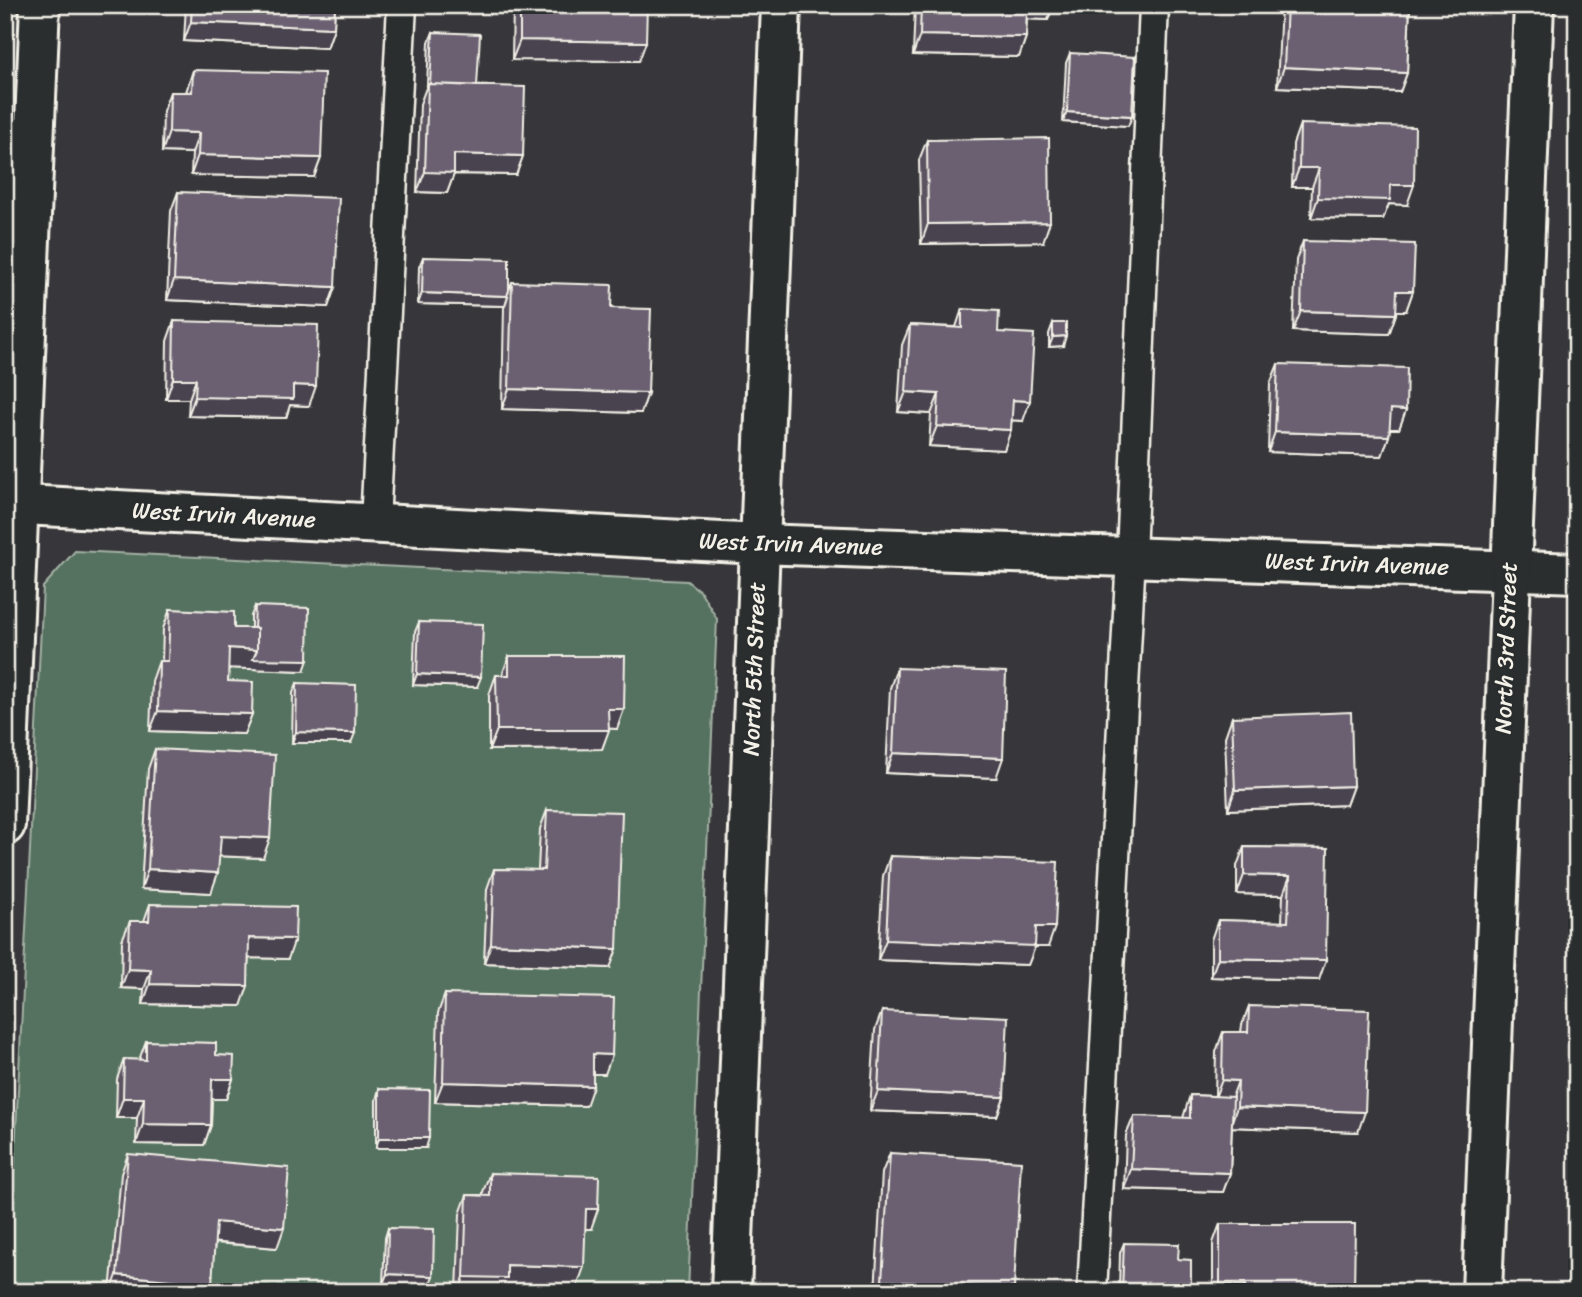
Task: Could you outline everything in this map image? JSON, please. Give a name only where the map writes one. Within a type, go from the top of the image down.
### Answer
[{"type":"street","points":[[5,825],[12,504],[40,5]]},
{"type":"street","name":"North 5th Street","points":[[731,1292],[781,5]]},
{"type":"street","name":"North 3rd Street","points":[[1482,1292],[1534,5]]},
{"type":"street","name":"West Irvin Avenue","points":[[12,504],[759,544],[1577,573]]},
{"type":"lane","points":[[375,523],[402,5]]},
{"type":"lane","points":[[1092,1292],[1131,556],[1154,5]]},
{"type":"green space","points":[[75,551],[687,581],[701,592],[717,619],[688,1292],[8,1292],[43,587]]},
{"type":"building","points":[[192,5],[335,5],[334,28],[191,22]]},
{"type":"building","points":[[520,5],[647,5],[646,42],[520,40]]},
{"type":"building","points":[[921,5],[1027,5],[1026,37],[920,35]]},
{"type":"building","points":[[1287,5],[1410,5],[1407,73],[1284,67]]},
{"type":"building","points":[[433,32],[480,34],[477,86],[430,84]]},
{"type":"building","points":[[1070,53],[1135,57],[1132,116],[1067,112]]},
{"type":"building","points":[[193,70],[324,73],[321,158],[198,155],[199,133],[169,132],[170,92],[192,92]]},
{"type":"building","points":[[428,84],[525,87],[523,156],[454,154],[454,173],[425,172]]},
{"type":"building","points":[[1300,124],[1415,127],[1414,185],[1391,185],[1390,200],[1318,198],[1319,168],[1299,168]]},
{"type":"building","points":[[1049,138],[1050,222],[928,224],[927,140]]},
{"type":"building","points":[[178,192],[339,198],[335,287],[174,280]]},
{"type":"building","points":[[1303,241],[1415,244],[1413,291],[1397,291],[1396,314],[1301,311]]},
{"type":"building","points":[[423,257],[509,259],[507,296],[422,293]]},
{"type":"building","points":[[512,282],[612,285],[611,308],[651,309],[648,393],[509,389]]},
{"type":"building","points":[[962,309],[999,311],[998,332],[1034,334],[1030,401],[1013,400],[1011,430],[937,426],[939,394],[906,392],[910,325],[962,328]]},
{"type":"building","points":[[174,321],[318,325],[316,386],[293,385],[293,399],[195,397],[196,379],[173,379]]},
{"type":"building","points":[[1053,323],[1066,323],[1066,336],[1053,337]]},
{"type":"building","points":[[1278,364],[1407,368],[1406,410],[1391,409],[1389,436],[1275,432]]},
{"type":"building","points":[[255,606],[309,608],[308,660],[253,659],[257,650]]},
{"type":"building","points":[[170,609],[234,612],[234,628],[257,628],[257,650],[229,648],[228,681],[253,682],[252,714],[158,711],[159,661],[168,661]]},
{"type":"building","points":[[419,622],[483,624],[481,677],[417,674]]},
{"type":"building","points":[[509,656],[625,656],[624,709],[608,709],[609,730],[497,730],[496,675],[509,675]]},
{"type":"building","points":[[897,668],[1006,672],[1003,758],[893,753]]},
{"type":"building","points":[[297,683],[356,685],[355,733],[296,732]]},
{"type":"building","points":[[1351,712],[1353,786],[1235,790],[1232,717]]},
{"type":"building","points":[[155,749],[275,755],[270,838],[221,836],[218,873],[148,869]]},
{"type":"building","points":[[547,810],[622,812],[617,949],[491,944],[494,869],[544,870]]},
{"type":"building","points":[[1244,847],[1328,848],[1326,960],[1218,958],[1218,920],[1288,922],[1290,876],[1244,875]]},
{"type":"building","points":[[890,856],[1058,862],[1055,927],[1036,927],[1035,946],[886,940]]},
{"type":"building","points":[[150,904],[296,907],[295,939],[249,938],[248,986],[150,984],[151,970],[128,969],[130,921],[149,921]]},
{"type":"building","points":[[445,994],[614,998],[612,1055],[593,1054],[593,1086],[443,1082]]},
{"type":"building","points":[[1249,1006],[1369,1010],[1365,1112],[1237,1107],[1238,1081],[1222,1080],[1223,1032],[1248,1032]]},
{"type":"building","points":[[882,1011],[1008,1017],[1004,1097],[878,1091]]},
{"type":"building","points":[[146,1041],[216,1043],[216,1055],[234,1056],[233,1079],[212,1079],[211,1125],[143,1124],[144,1098],[123,1098],[124,1059],[146,1060]]},
{"type":"building","points":[[379,1089],[430,1090],[429,1138],[379,1138]]},
{"type":"building","points":[[1190,1095],[1233,1097],[1230,1173],[1131,1169],[1134,1116],[1190,1118]]},
{"type":"building","points":[[890,1153],[1021,1161],[1014,1288],[882,1281]]},
{"type":"building","points":[[128,1154],[289,1168],[284,1228],[216,1222],[212,1284],[117,1275]]},
{"type":"building","points":[[490,1173],[599,1176],[598,1209],[586,1209],[584,1267],[507,1265],[507,1278],[464,1277],[467,1195],[490,1196]]},
{"type":"building","points":[[1220,1224],[1355,1224],[1354,1292],[1246,1292],[1246,1285],[1220,1285]]},
{"type":"building","points":[[388,1228],[434,1229],[433,1276],[387,1274]]},
{"type":"building","points":[[1124,1243],[1179,1244],[1178,1259],[1191,1260],[1191,1292],[1122,1292]]}]
